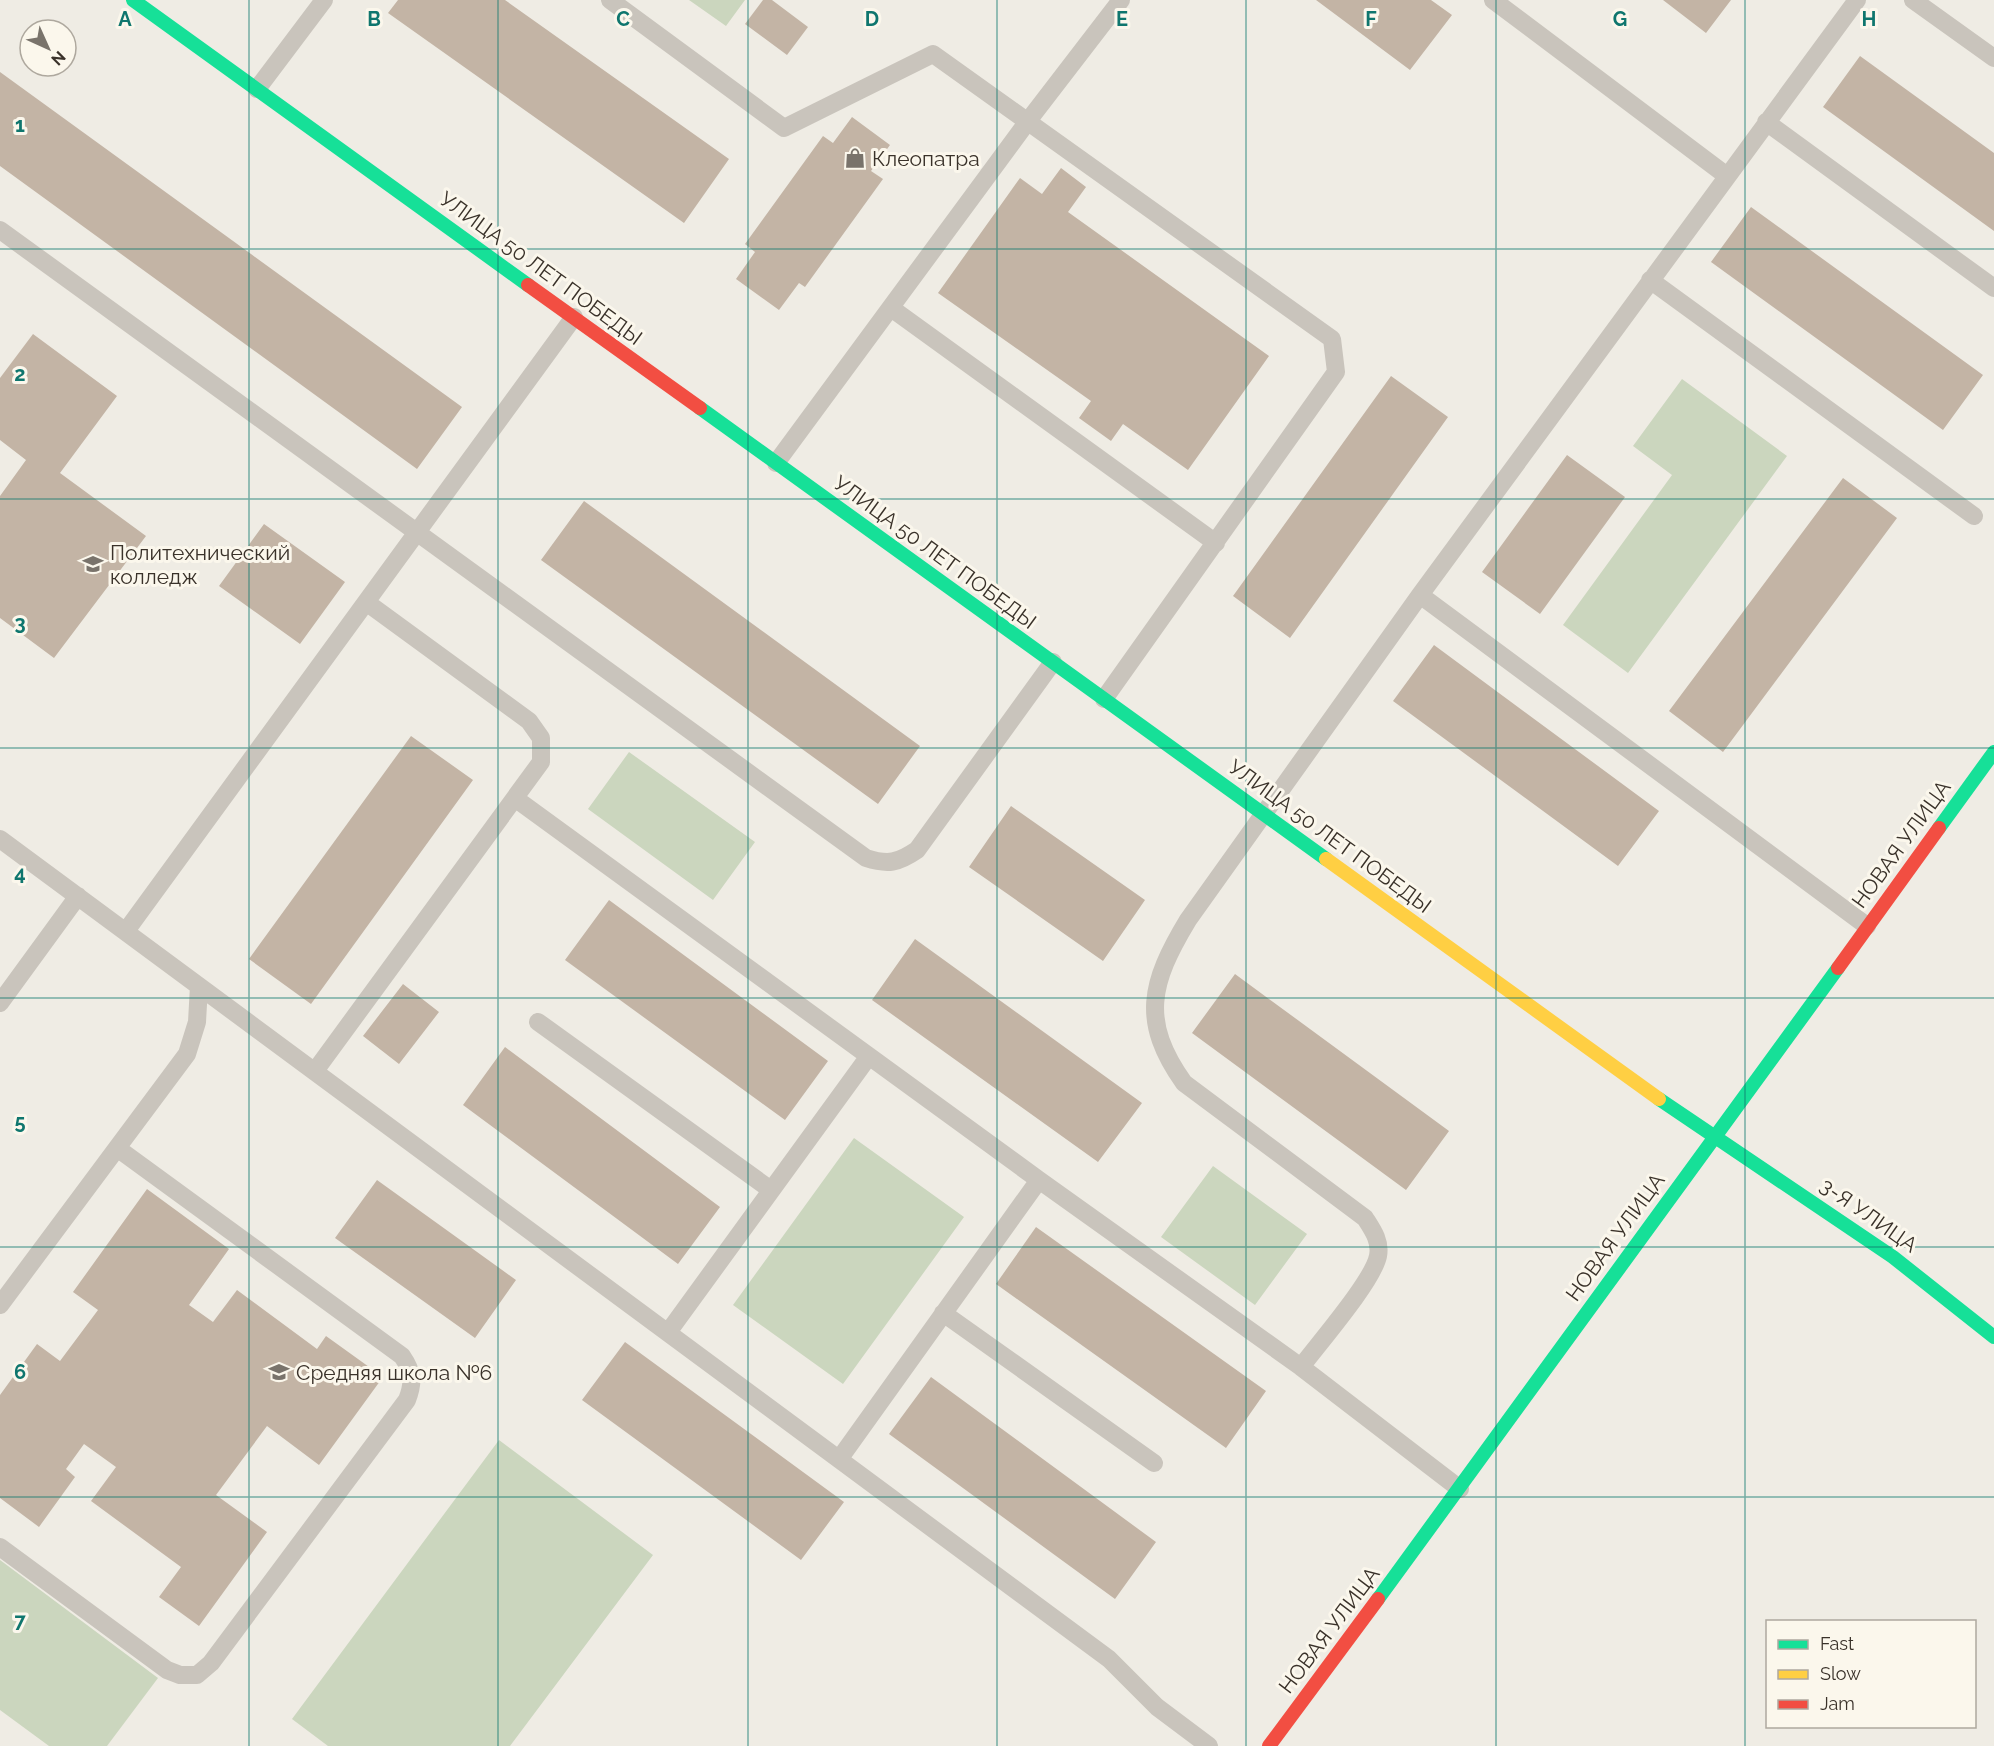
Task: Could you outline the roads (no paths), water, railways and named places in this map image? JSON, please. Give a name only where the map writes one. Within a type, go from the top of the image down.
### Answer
[{"type":"street","name":"УЛИЦА 50 ЛЕТ ПОБЕДЫ","points":[[133,0],[1713,1138]]},
{"type":"street","name":"НОВАЯ УЛИЦА","points":[[1269,1746],[1460,1489],[1994,752]]},
{"type":"street","name":"3-Я УЛИЦА","points":[[1713,1138],[1838,1217],[1899,1259],[1994,1337]]},
{"type":"lane","points":[[257,89],[324,0]]},
{"type":"lane","points":[[610,0],[784,128],[933,54],[1332,339],[1336,372],[1104,699]]},
{"type":"lane","points":[[776,463],[1028,121],[1121,0]]},
{"type":"lane","points":[[1493,0],[1727,176]]},
{"type":"lane","points":[[1301,1367],[1370,1276],[1378,1255],[1377,1236],[1365,1218],[1184,1083],[1167,1059],[1156,1032],[1154,1003],[1160,978],[1172,947],[1420,595],[1857,0]]},
{"type":"lane","points":[[1913,0],[1994,58]]},
{"type":"lane","points":[[1766,122],[1994,288]]},
{"type":"lane","points":[[0,230],[416,534],[866,858],[884,864],[901,861],[917,850],[1053,662]]},
{"type":"lane","points":[[1650,280],[1974,516]]},
{"type":"lane","points":[[891,308],[1216,543]]},
{"type":"lane","points":[[126,932],[574,317]]},
{"type":"lane","points":[[1420,595],[1867,926]]},
{"type":"lane","points":[[315,1071],[541,762],[542,738],[530,721],[366,602]]},
{"type":"lane","points":[[516,799],[1039,1180],[1301,1367],[1460,1489]]},
{"type":"lane","points":[[0,839],[669,1331],[1109,1659],[1157,1707],[1209,1746]]},
{"type":"lane","points":[[0,1003],[78,896]]},
{"type":"lane","points":[[1,1301],[187,1054],[197,1022],[199,986]]},
{"type":"lane","points":[[538,1022],[771,1190]]},
{"type":"lane","points":[[669,1331],[869,1056]]},
{"type":"lane","points":[[0,1547],[167,1670],[180,1675],[197,1675],[211,1663],[393,1419],[407,1400],[413,1385],[411,1368],[402,1356],[117,1148]]},
{"type":"lane","points":[[840,1458],[1039,1180]]},
{"type":"lane","points":[[943,1313],[1154,1463]]},
{"type":"place","name":"Клеопатра","points":[[855,158]]},
{"type":"place","name":"Политехнический колледж","points":[[93,564]]},
{"type":"place","name":"Средняя школа №6","points":[[279,1372]]}]
